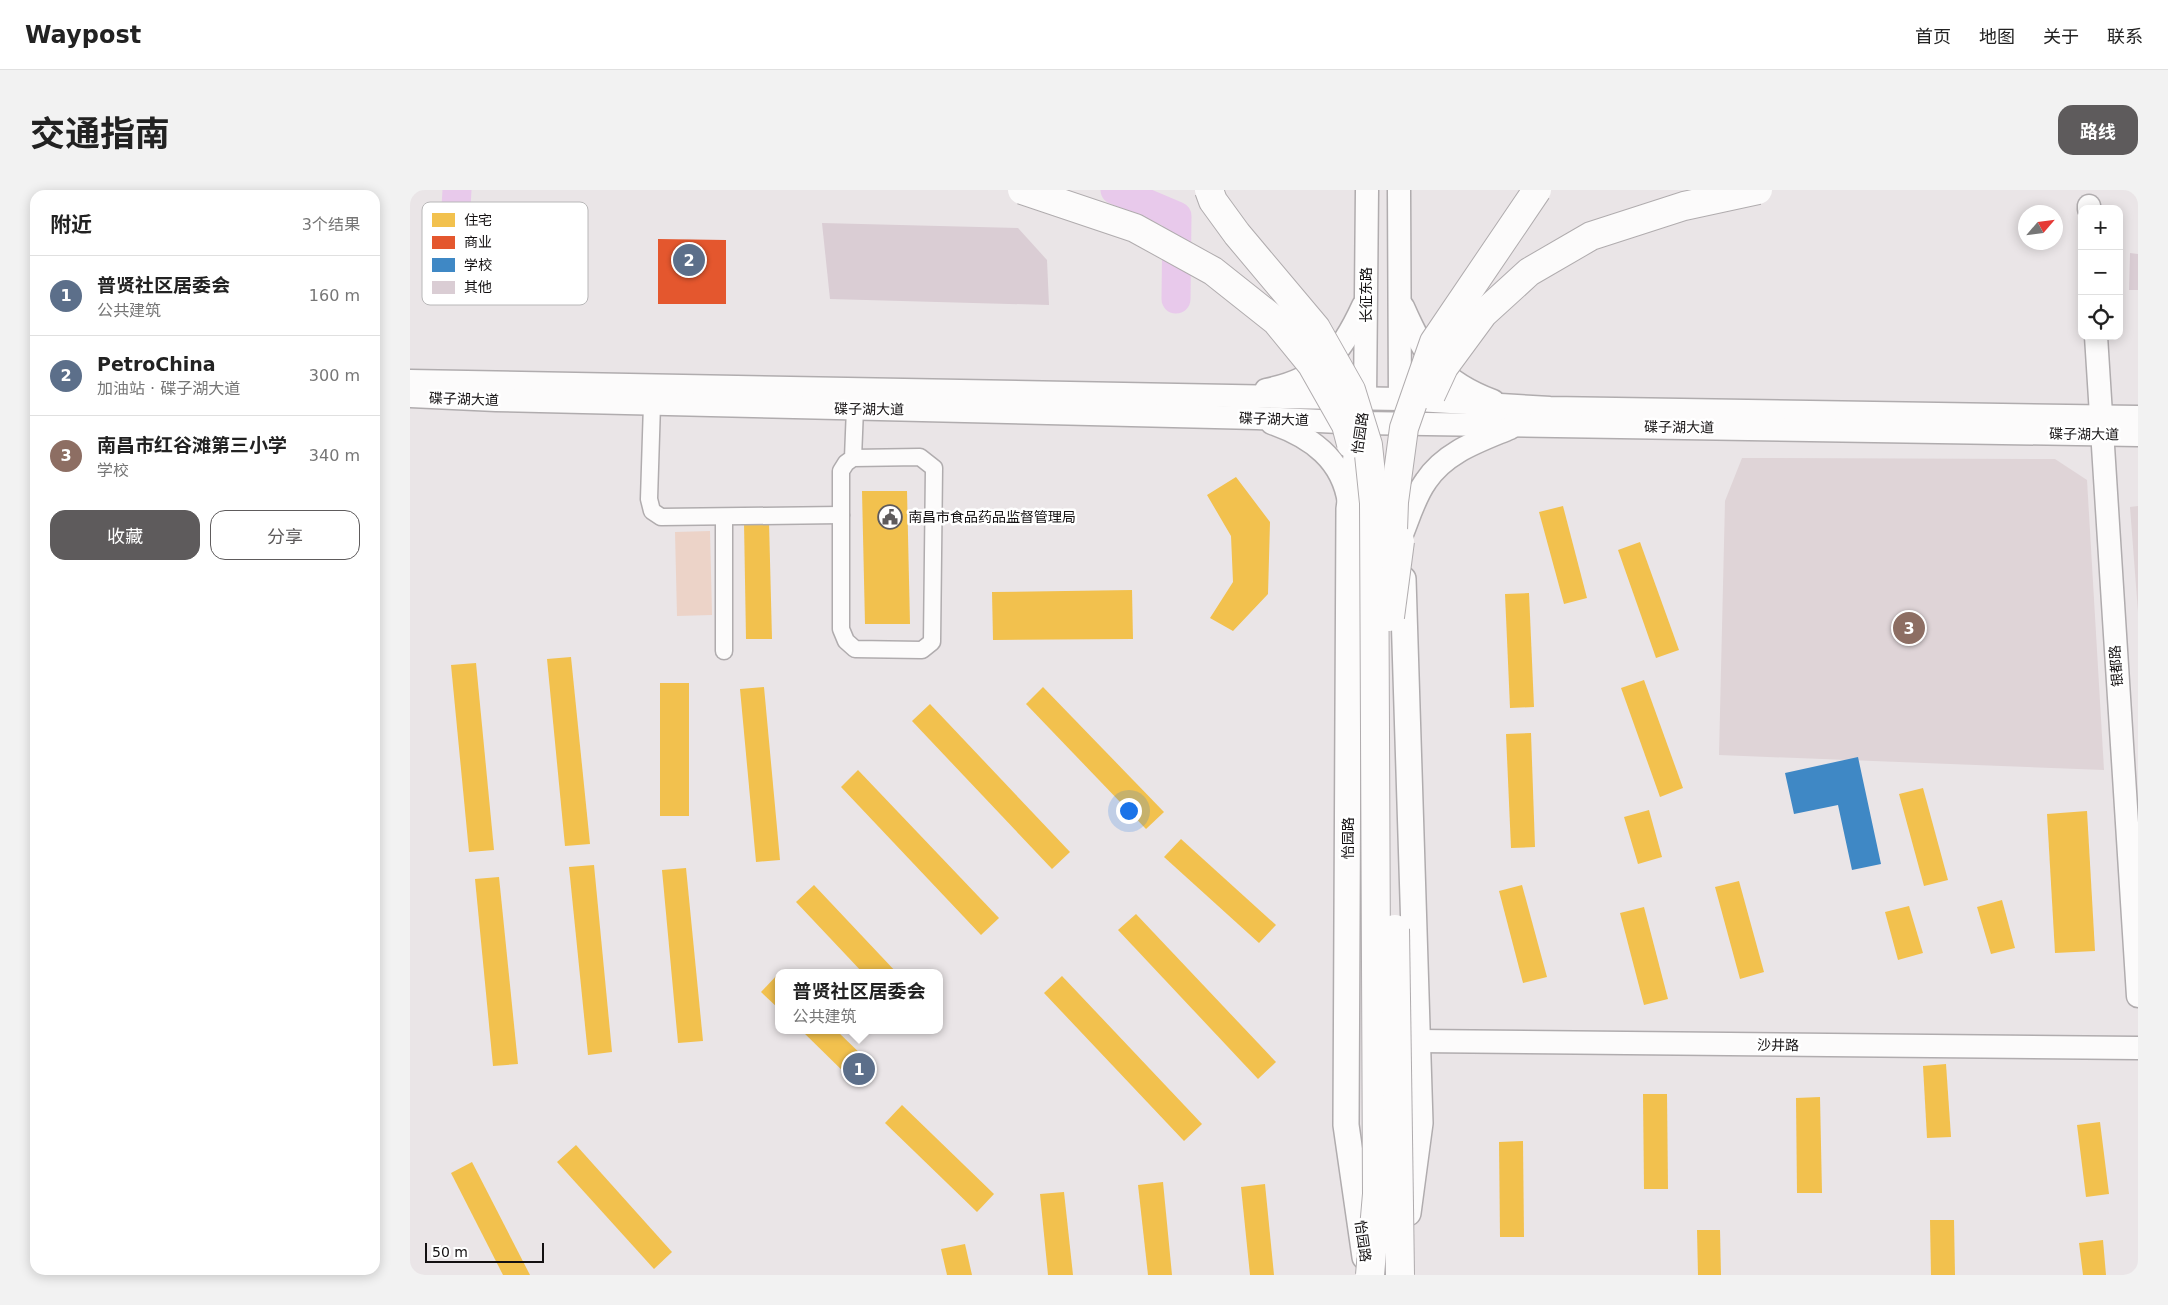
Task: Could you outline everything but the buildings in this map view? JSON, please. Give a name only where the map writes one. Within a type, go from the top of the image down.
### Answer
[{"type":"highway","points":[[1022,190],[1135,228],[1213,271],[1276,322],[1312,365],[1346,425],[1364,496],[1382,608]]},
{"type":"highway","points":[[1209,190],[1213,201],[1237,234],[1316,328],[1351,390],[1368,445],[1382,608],[1400,1275]]},
{"type":"highway","points":[[1369,1275],[1377,1194],[1382,608],[1404,428],[1434,342],[1537,190]]},
{"type":"highway","points":[[1382,608],[1416,430],[1444,368],[1483,314],[1529,272],[1592,236],[1684,206],[1758,190]]},
{"type":"main road","name":"长征东路","points":[[1363,411],[1367,190]]},
{"type":"main road","points":[[1399,190],[1399,411],[1420,1123],[1400,1275]]},
{"type":"main road","points":[[1233,397],[1278,388],[1298,381],[1330,361],[1352,331],[1366,300]]},
{"type":"main road","points":[[1399,300],[1419,344],[1435,365],[1449,377],[1477,394],[1506,405]]},
{"type":"main road","name":"银都路","points":[[2096,340],[2100,425],[2138,996]]},
{"type":"main road","name":"碟子湖大道","points":[[410,380],[1233,397],[1363,411]]},
{"type":"main road","name":"碟子湖大道","points":[[410,396],[652,404],[1257,418],[1506,405],[1550,408],[2100,425],[2138,435]]},
{"type":"main road","name":"怡园路","points":[[1363,411],[1349,509],[1346,1126],[1369,1275]]},
{"type":"main road","name":"碟子湖大道","points":[[1399,411],[1518,425],[2100,425],[2138,418]]},
{"type":"main road","points":[[1257,418],[1294,430],[1323,452],[1340,471],[1347,492],[1349,509]]},
{"type":"main road","points":[[1402,534],[1425,481],[1444,460],[1465,447],[1518,425]]},
{"type":"main road","name":"沙井路","points":[[1418,1041],[2138,1048]]},
{"type":"street","points":[[652,404],[649,499],[652,511],[661,518],[841,515]]},
{"type":"street","points":[[854,458],[855,408]]},
{"type":"street","points":[[920,457],[934,468],[932,642],[922,650],[855,649],[846,641],[841,629],[841,471],[846,463],[854,458],[920,457]]},
{"type":"street","points":[[724,517],[724,651]]},
{"type":"shaded area","points":[[1742,458],[2055,459],[2087,480],[2104,770],[1719,755],[1725,501]]},
{"type":"shaded area","points":[[2138,506],[2138,612],[2130,507]]},
{"type":"shaded area","points":[[710,531],[712,615],[677,616],[675,532]]},
{"type":"waterway","points":[[456,202],[457,190]]},
{"type":"waterway","points":[[1115,190],[1177,216],[1176,299]]},
{"type":"place","name":"PetroChina","points":[[689,260]]},
{"type":"place","name":"南昌市食品药品监督管理局","points":[[890,517]]},
{"type":"place","name":"南昌市红谷滩第三小学","points":[[1909,628]]},
{"type":"place","name":"普贤社区居委会","points":[[859,1069]]}]
